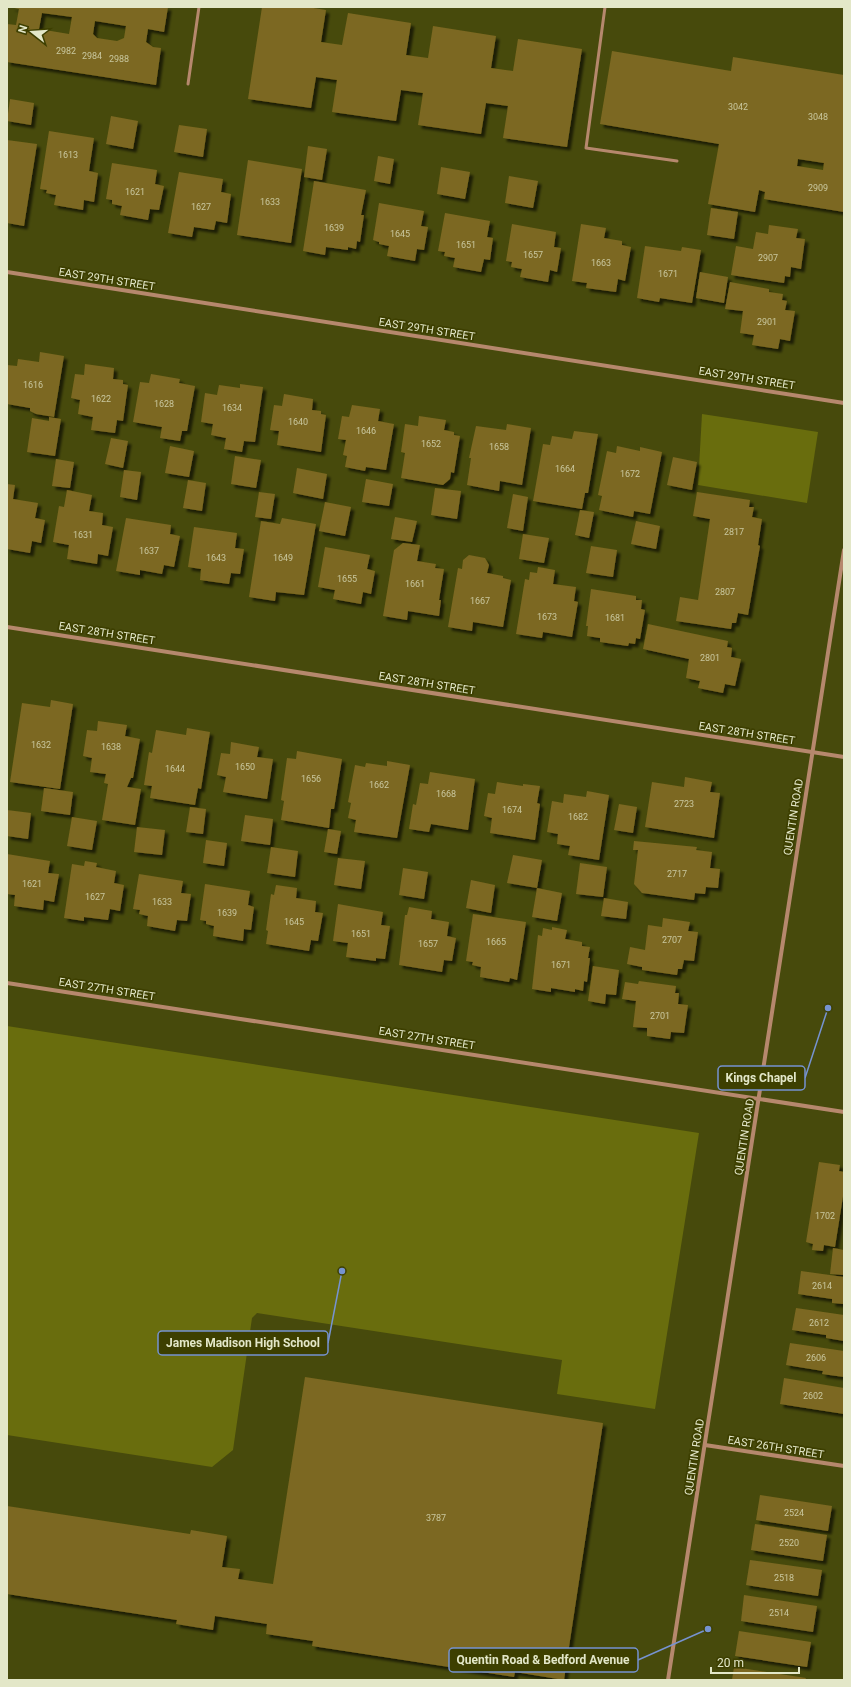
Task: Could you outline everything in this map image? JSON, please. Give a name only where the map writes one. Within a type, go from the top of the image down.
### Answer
[{"type":"street","name":"EAST 29TH STREET","points":[[7,272],[844,403]]},
{"type":"street","name":"QUENTIN ROAD","points":[[668,1680],[844,550]]},
{"type":"street","name":"EAST 28TH STREET","points":[[7,627],[844,757]]},
{"type":"street","name":"EAST 27TH STREET","points":[[7,983],[844,1112]]},
{"type":"street","name":"EAST 26TH STREET","points":[[705,1445],[844,1466]]},
{"type":"lane","points":[[188,84],[199,7]]},
{"type":"lane","points":[[605,7],[586,148],[677,161]]},
{"type":"shaded area","points":[[702,414],[818,432],[807,503],[698,485]]},
{"type":"shaded area","points":[[7,1026],[699,1133],[655,1409],[557,1394],[562,1360],[257,1313],[252,1318],[233,1450],[212,1467],[7,1435]]},
{"type":"building","points":[[10,7],[168,7],[164,32],[148,29],[146,42],[153,47],[161,48],[156,85],[7,62],[7,24],[16,25],[19,9]],"holes":[[[42,13],[72,17],[69,34],[39,29]],[[95,21],[126,26],[124,38],[117,41],[97,38],[93,34]]]},
{"type":"building","points":[[262,7],[307,7],[326,10],[321,42],[342,45],[348,13],[411,23],[406,55],[428,58],[433,26],[496,36],[491,68],[513,71],[518,39],[582,49],[567,147],[503,138],[508,106],[486,103],[481,134],[418,125],[423,93],[401,90],[396,121],[332,112],[337,80],[316,77],[311,108],[248,99]]},
{"type":"building","points":[[612,51],[731,71],[733,57],[844,75],[844,212],[764,199],[765,192],[759,190],[755,212],[708,204],[719,144],[600,124]],"holes":[[[798,159],[824,163],[823,170],[797,166]]]},
{"type":"building","points":[[10,99],[34,103],[31,125],[7,121]]},
{"type":"building","points":[[111,116],[138,121],[133,149],[106,144]]},
{"type":"building","points":[[179,125],[207,129],[203,157],[174,152]]},
{"type":"building","points":[[49,131],[94,138],[89,171],[98,173],[94,202],[84,200],[83,210],[54,205],[56,195],[46,193],[47,190],[40,189]]},
{"type":"building","points":[[7,140],[37,144],[24,226],[7,223]]},
{"type":"building","points":[[308,146],[327,149],[322,180],[304,177]]},
{"type":"building","points":[[378,156],[394,159],[390,184],[374,181]]},
{"type":"building","points":[[248,160],[302,169],[291,243],[237,235]]},
{"type":"building","points":[[112,163],[157,170],[155,184],[164,186],[159,210],[150,209],[148,220],[120,215],[122,206],[112,204],[112,200],[106,199]]},
{"type":"building","points":[[441,167],[470,172],[465,199],[437,194]]},
{"type":"building","points":[[179,172],[223,179],[221,192],[231,194],[227,223],[216,221],[214,230],[194,227],[192,237],[168,233]]},
{"type":"building","points":[[509,176],[538,181],[533,208],[505,203]]},
{"type":"building","points":[[314,181],[366,190],[361,215],[364,215],[360,242],[357,241],[356,249],[348,247],[348,250],[326,247],[325,255],[303,251]]},
{"type":"building","points":[[379,203],[424,211],[421,226],[428,227],[424,250],[417,249],[415,261],[387,256],[389,246],[379,244],[379,242],[373,240]]},
{"type":"building","points":[[711,208],[738,212],[734,239],[707,235]]},
{"type":"building","points":[[445,213],[490,221],[487,237],[493,238],[490,260],[484,259],[481,272],[453,267],[455,258],[444,256],[445,252],[438,251]]},
{"type":"building","points":[[512,224],[556,232],[554,247],[561,248],[557,272],[550,270],[548,282],[520,277],[522,269],[511,267],[512,262],[506,261]]},
{"type":"building","points":[[581,224],[606,228],[604,238],[622,241],[622,245],[631,247],[625,281],[618,279],[616,292],[586,288],[587,283],[572,281]]},
{"type":"building","points":[[769,225],[798,229],[796,238],[805,239],[801,269],[791,267],[790,277],[785,276],[784,283],[731,275],[736,246],[753,249],[756,232],[768,234]]},
{"type":"building","points":[[645,246],[681,251],[682,247],[701,250],[692,303],[660,298],[659,302],[637,298]]},
{"type":"building","points":[[700,272],[728,277],[724,303],[696,298]]},
{"type":"building","points":[[730,282],[769,289],[769,292],[783,294],[782,300],[787,301],[785,310],[795,311],[790,341],[780,339],[778,349],[752,345],[754,335],[740,333],[743,311],[725,309]]},
{"type":"building","points":[[40,352],[64,356],[54,417],[36,414],[30,411],[30,408],[7,404],[7,365],[17,366],[18,359],[39,362]]},
{"type":"building","points":[[85,364],[114,368],[113,379],[123,380],[123,384],[128,385],[123,421],[117,420],[115,433],[91,430],[93,417],[78,414],[80,400],[71,398],[75,374],[84,375]]},
{"type":"building","points":[[151,374],[180,379],[179,383],[195,386],[187,431],[182,431],[180,441],[160,438],[162,427],[133,422],[140,382],[149,383]]},
{"type":"building","points":[[240,384],[263,387],[255,442],[244,441],[242,452],[224,449],[226,438],[211,435],[213,424],[201,422],[205,393],[217,395],[219,385],[240,388]]},
{"type":"building","points":[[284,394],[313,399],[312,410],[321,411],[321,414],[326,415],[321,452],[277,445],[279,431],[270,430],[274,405],[282,406]]},
{"type":"building","points":[[352,405],[380,409],[378,421],[394,424],[386,470],[366,467],[365,471],[345,467],[347,456],[343,455],[346,440],[338,439],[342,416],[349,417]]},
{"type":"building","points":[[419,416],[446,420],[444,430],[454,432],[454,435],[460,436],[454,473],[451,472],[450,479],[443,485],[401,478],[405,453],[401,452],[405,424],[418,426]]},
{"type":"building","points":[[49,417],[61,419],[55,456],[27,452],[32,418],[49,421]]},
{"type":"building","points":[[507,424],[531,428],[522,485],[500,481],[499,491],[467,485],[471,458],[469,458],[476,426],[506,430]]},
{"type":"building","points":[[574,431],[598,434],[588,493],[585,493],[582,509],[533,501],[543,444],[550,445],[552,436],[572,439]]},
{"type":"building","points":[[111,438],[128,441],[123,468],[105,464]]},
{"type":"building","points":[[170,446],[194,451],[189,477],[165,473]]},
{"type":"building","points":[[617,446],[640,451],[640,447],[662,452],[650,514],[634,511],[633,517],[599,510],[602,496],[598,495],[607,451],[616,453]]},
{"type":"building","points":[[235,456],[261,460],[256,488],[231,484]]},
{"type":"building","points":[[673,457],[697,462],[692,490],[667,485]]},
{"type":"building","points":[[56,459],[74,462],[70,488],[52,486]]},
{"type":"building","points":[[297,468],[327,474],[323,499],[293,493]]},
{"type":"building","points":[[124,470],[141,472],[137,500],[120,497]]},
{"type":"building","points":[[366,479],[393,484],[389,506],[362,502]]},
{"type":"building","points":[[188,480],[206,483],[202,511],[183,508]]},
{"type":"building","points":[[7,484],[15,485],[13,499],[38,503],[35,518],[45,520],[41,543],[32,541],[30,553],[7,549]]},
{"type":"building","points":[[435,488],[461,491],[457,519],[431,515]]},
{"type":"building","points":[[67,490],[92,495],[89,511],[103,513],[102,525],[113,527],[108,556],[98,554],[97,564],[67,559],[69,545],[53,542],[59,506],[64,507]]},
{"type":"building","points":[[259,492],[275,494],[271,519],[255,517]]},
{"type":"building","points":[[697,492],[750,500],[749,507],[754,507],[752,517],[762,519],[758,545],[760,546],[748,615],[738,613],[736,623],[732,623],[731,629],[676,621],[680,597],[698,600],[710,519],[693,516]]},
{"type":"building","points":[[513,494],[528,497],[523,531],[507,528]]},
{"type":"building","points":[[325,502],[351,507],[345,536],[319,531]]},
{"type":"building","points":[[580,510],[594,512],[589,538],[575,535]]},
{"type":"building","points":[[395,517],[417,521],[412,542],[391,539]]},
{"type":"building","points":[[126,518],[171,525],[170,534],[180,536],[174,567],[164,565],[162,574],[140,570],[140,575],[116,571]]},
{"type":"building","points":[[282,518],[316,524],[304,595],[276,592],[275,601],[249,597],[261,521],[280,524]]},
{"type":"building","points":[[636,521],[660,526],[656,549],[631,544]]},
{"type":"building","points":[[194,527],[237,533],[235,548],[244,549],[240,574],[231,573],[229,584],[200,580],[201,569],[188,567]]},
{"type":"building","points":[[523,534],[549,538],[544,563],[519,559]]},
{"type":"building","points":[[403,543],[420,545],[417,561],[436,564],[435,568],[444,569],[439,600],[441,600],[439,616],[408,611],[407,620],[383,616],[394,550]]},
{"type":"building","points":[[591,546],[617,550],[613,577],[586,573]]},
{"type":"building","points":[[325,547],[370,555],[367,569],[375,571],[371,594],[363,592],[361,604],[333,599],[335,590],[318,587]]},
{"type":"building","points":[[469,555],[485,558],[489,565],[487,573],[503,576],[503,578],[511,580],[503,627],[473,622],[472,631],[448,627],[458,568],[462,569],[463,560]]},
{"type":"building","points":[[538,567],[555,570],[553,584],[576,587],[574,601],[578,602],[572,637],[543,632],[542,638],[516,634],[525,579],[529,580],[530,572],[537,573]]},
{"type":"building","points":[[591,589],[636,596],[636,600],[642,600],[641,609],[645,610],[640,639],[636,638],[635,644],[629,643],[628,646],[600,642],[600,638],[587,636],[588,626],[586,626]]},
{"type":"building","points":[[648,624],[728,641],[727,647],[732,648],[731,657],[741,659],[735,686],[725,684],[723,693],[698,688],[700,681],[686,678],[689,659],[643,649]]},
{"type":"building","points":[[51,700],[73,704],[60,789],[10,782],[22,703],[50,707]]},
{"type":"building","points":[[98,721],[127,725],[125,736],[140,739],[133,778],[131,778],[127,787],[141,789],[135,825],[102,820],[108,784],[104,783],[106,774],[90,772],[92,758],[83,756],[87,730],[97,731]]},
{"type":"building","points":[[187,728],[210,732],[201,789],[198,788],[195,805],[150,798],[152,786],[144,785],[149,752],[152,753],[156,730],[186,735]]},
{"type":"building","points":[[231,742],[259,747],[257,757],[273,759],[267,799],[223,792],[226,777],[217,775],[221,753],[230,754]]},
{"type":"building","points":[[297,751],[342,759],[334,809],[331,809],[329,828],[281,820],[284,801],[281,800],[287,758],[296,759]]},
{"type":"building","points":[[387,761],[410,765],[397,838],[354,832],[356,820],[348,818],[351,803],[348,802],[355,765],[365,767],[366,763],[387,766]]},
{"type":"building","points":[[430,772],[475,779],[468,830],[431,824],[429,832],[409,829],[413,804],[416,805],[420,783],[428,784]]},
{"type":"building","points":[[685,777],[712,782],[710,792],[720,793],[714,838],[645,827],[652,782],[684,787]]},
{"type":"building","points":[[497,782],[523,786],[523,784],[540,786],[537,803],[540,804],[535,840],[490,833],[492,818],[484,816],[488,793],[495,794]]},
{"type":"building","points":[[44,788],[73,792],[70,815],[41,811]]},
{"type":"building","points":[[587,791],[609,795],[599,860],[568,855],[570,846],[557,844],[558,834],[547,832],[552,801],[563,803],[564,794],[586,797]]},
{"type":"building","points":[[619,804],[637,807],[633,833],[614,830]]},
{"type":"building","points":[[190,807],[206,809],[203,834],[186,832]]},
{"type":"building","points":[[7,810],[31,813],[28,839],[7,836]]},
{"type":"building","points":[[245,815],[273,819],[270,845],[241,841]]},
{"type":"building","points":[[72,817],[97,821],[92,850],[67,846]]},
{"type":"building","points":[[137,827],[165,830],[162,855],[134,852]]},
{"type":"building","points":[[328,829],[341,831],[337,854],[324,852]]},
{"type":"building","points":[[206,840],[227,843],[224,866],[203,863]]},
{"type":"building","points":[[634,841],[697,847],[696,850],[712,852],[710,868],[720,869],[718,888],[706,887],[705,894],[695,893],[694,900],[642,893],[634,884],[638,850],[633,850]]},
{"type":"building","points":[[271,847],[298,851],[295,877],[267,873]]},
{"type":"building","points":[[7,854],[50,861],[48,873],[59,874],[54,902],[44,900],[43,910],[14,906],[15,895],[7,894]]},
{"type":"building","points":[[513,855],[542,860],[537,888],[507,883]]},
{"type":"building","points":[[338,858],[365,861],[361,889],[334,885]]},
{"type":"building","points":[[85,861],[97,863],[96,867],[116,871],[114,883],[124,885],[120,911],[110,909],[108,920],[84,917],[84,921],[64,918],[72,864],[84,866]]},
{"type":"building","points":[[580,863],[607,867],[603,897],[576,894]]},
{"type":"building","points":[[403,868],[428,872],[424,899],[399,895]]},
{"type":"building","points":[[139,874],[183,881],[181,893],[191,894],[187,921],[177,920],[175,931],[147,926],[148,916],[139,914],[140,910],[133,909]]},
{"type":"building","points":[[471,880],[495,885],[491,913],[466,908]]},
{"type":"building","points":[[205,884],[250,891],[248,905],[254,907],[251,930],[244,929],[243,941],[213,936],[214,926],[206,924],[206,921],[200,920]]},
{"type":"building","points":[[276,885],[297,888],[296,898],[316,901],[315,912],[323,913],[318,941],[311,940],[309,951],[266,944],[268,931],[266,930],[271,894],[274,895]]},
{"type":"building","points":[[537,888],[562,893],[557,921],[532,917]]},
{"type":"building","points":[[604,898],[628,902],[626,919],[601,916]]},
{"type":"building","points":[[338,904],[383,912],[381,925],[390,926],[385,959],[376,958],[376,961],[346,957],[348,943],[333,941]]},
{"type":"building","points":[[409,907],[432,911],[431,919],[449,922],[447,936],[456,938],[452,961],[444,960],[442,972],[399,965],[405,915],[407,915]]},
{"type":"building","points":[[473,914],[526,922],[517,980],[510,978],[509,982],[480,977],[481,967],[472,965],[473,962],[466,961]]},
{"type":"building","points":[[663,918],[690,922],[688,931],[698,932],[694,961],[684,960],[682,969],[678,969],[677,975],[642,970],[642,967],[627,964],[630,947],[645,950],[648,925],[662,927]]},
{"type":"building","points":[[552,927],[567,930],[565,939],[582,942],[582,946],[590,947],[587,982],[584,981],[583,991],[575,989],[575,992],[551,988],[551,992],[532,989],[538,935],[542,936],[543,928],[552,930]]},
{"type":"building","points":[[593,966],[619,970],[616,995],[606,994],[605,1004],[588,1001]]},
{"type":"building","points":[[639,981],[676,986],[675,993],[679,993],[678,1004],[688,1005],[684,1033],[671,1032],[670,1039],[647,1036],[647,1028],[633,1027],[636,1001],[622,999],[625,982],[638,984]]},
{"type":"building","points":[[819,1162],[840,1165],[839,1171],[844,1172],[844,1190],[835,1247],[824,1245],[823,1251],[812,1250],[813,1244],[806,1242]]},
{"type":"building","points":[[833,1248],[844,1250],[844,1275],[830,1274]]},
{"type":"building","points":[[801,1271],[844,1277],[844,1304],[832,1303],[832,1299],[798,1294]]},
{"type":"building","points":[[796,1308],[844,1315],[844,1341],[826,1338],[826,1335],[792,1330]]},
{"type":"building","points":[[790,1343],[844,1351],[844,1377],[822,1374],[823,1371],[786,1365]]},
{"type":"building","points":[[305,1377],[603,1423],[564,1680],[515,1672],[514,1677],[312,1646],[313,1641],[266,1634],[267,1624],[215,1616],[213,1630],[176,1624],[177,1620],[7,1594],[7,1506],[190,1534],[191,1530],[227,1536],[222,1567],[240,1569],[238,1579],[273,1584]]},
{"type":"building","points":[[784,1378],[844,1388],[844,1414],[780,1404]]},
{"type":"building","points":[[760,1495],[832,1506],[828,1531],[756,1520]]},
{"type":"building","points":[[755,1524],[827,1535],[823,1561],[751,1550]]},
{"type":"building","points":[[750,1560],[822,1570],[818,1596],[746,1585]]},
{"type":"building","points":[[744,1595],[817,1606],[813,1632],[741,1621]]},
{"type":"building","points":[[739,1631],[811,1642],[807,1667],[735,1656]]},
{"type":"building","points":[[734,1667],[806,1678],[805,1680],[732,1680]]},
{"type":"place","name":"Kings Chapel","points":[[828,1008]]},
{"type":"place","name":"James Madison High School","points":[[342,1271]]},
{"type":"place","name":"Quentin Road & Bedford Avenue","points":[[708,1629]]}]
